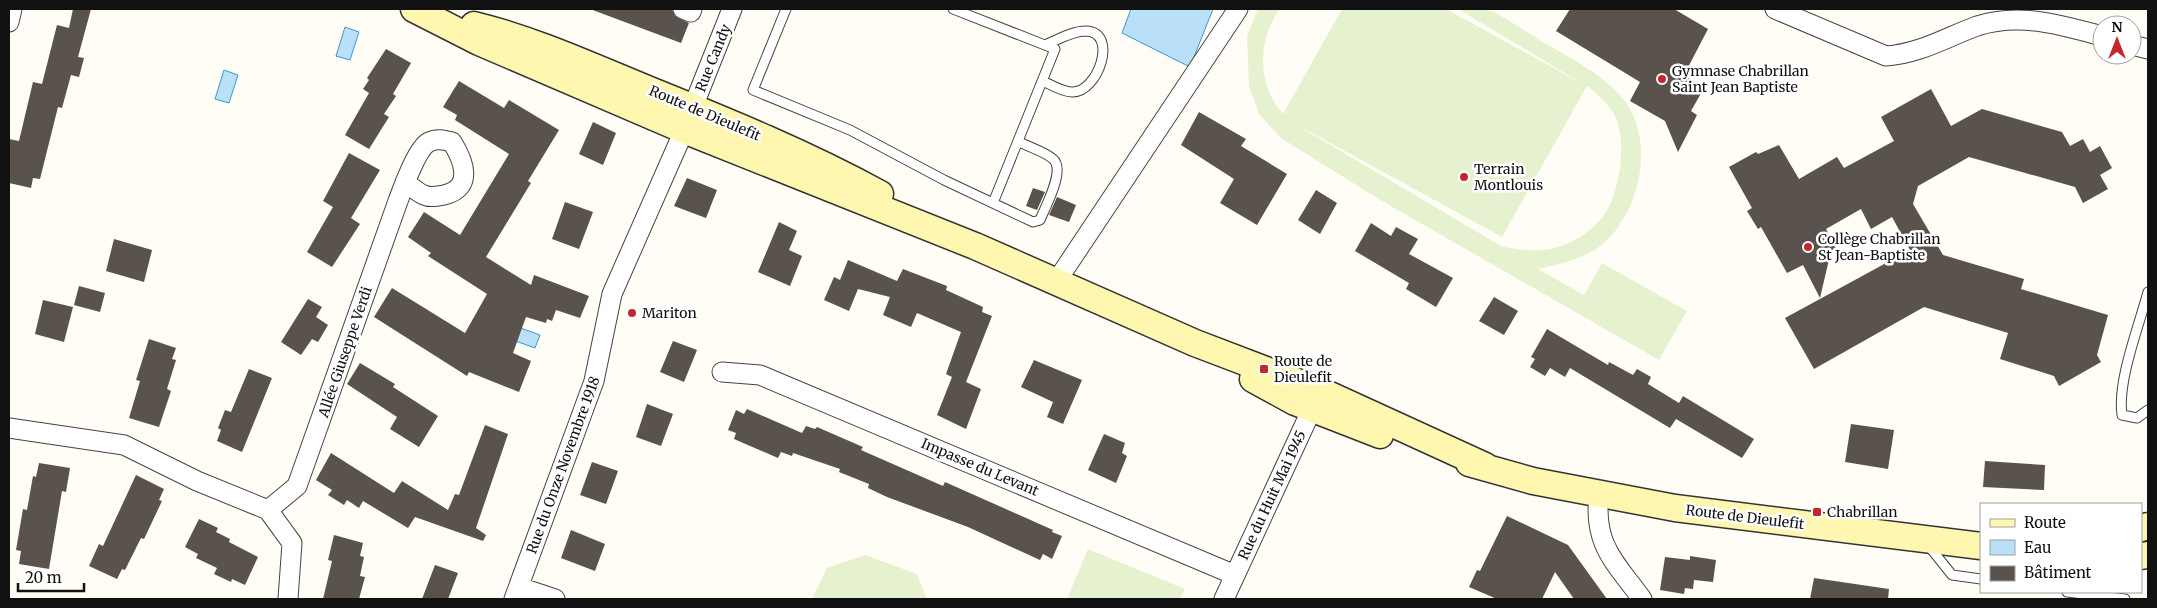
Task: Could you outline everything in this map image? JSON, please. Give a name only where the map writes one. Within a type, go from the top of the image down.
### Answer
[{"type":"main road","name":"Route de Dieulefit","points":[[417,10],[491,29],[559,52],[706,127],[725,148],[975,246],[1195,343],[1317,400],[1485,466],[1533,481],[1685,509],[1980,546]]},
{"type":"main road","name":"Route de Dieulefit","points":[[417,10],[479,42],[537,68],[688,118],[835,170],[975,246]]},
{"type":"main road","name":"Route de Dieulefit","points":[[1599,494],[1728,503],[1980,529]]},
{"type":"street","points":[[9,22],[12,9]]},
{"type":"street","points":[[683,9],[691,12],[692,9]]},
{"type":"street","name":"Rue Candy","points":[[688,118],[732,9]]},
{"type":"street","points":[[1056,282],[1238,9]]},
{"type":"street","points":[[1775,9],[1886,56],[1903,55],[1977,26],[2006,20],[2022,19],[2054,22],[2092,33]]},
{"type":"street","name":"Rue du Onze Novembre 1918","points":[[516,593],[594,381],[612,294],[688,118]]},
{"type":"street","name":"Allée Giuseppe Verdi","points":[[268,510],[297,486],[405,182]]},
{"type":"street","name":"Impasse du Levant","points":[[722,372],[760,374],[1235,575]]},
{"type":"street","name":"Rue du Huit Mai 1945","points":[[1224,599],[1317,400]]},
{"type":"street","points":[[9,428],[124,446],[268,510],[292,543],[288,599]]},
{"type":"street","points":[[1599,494],[1597,517],[1599,532],[1606,549],[1642,599]]},
{"type":"street","points":[[516,593],[555,599]]},
{"type":"lane","points":[[786,9],[753,90],[850,130],[1033,222],[1040,220],[1056,179],[1057,166],[1053,159],[1018,141]]},
{"type":"lane","points":[[953,9],[1055,49],[993,203]]},
{"type":"lane","points":[[1043,81],[1072,92],[1082,90],[1094,79],[1103,47],[1102,40],[1096,34],[1086,31],[1065,36],[1045,45]]},
{"type":"lane","points":[[2148,292],[2120,402],[2122,415],[2137,418],[2148,410]]},
{"type":"lane","points":[[1923,539],[1952,574],[1980,580]]},
{"type":"lane","points":[[2082,596],[2125,599]]},
{"type":"green space","name":"Terrain Montlouis","points":[[1258,9],[1280,9],[1272,21],[1267,34],[1263,62],[1268,90],[1274,103],[1283,114],[1342,9],[1446,9],[1583,84],[1458,9],[1485,9],[1505,18],[1601,78],[1619,94],[1631,110],[1638,129],[1641,150],[1640,171],[1635,191],[1628,211],[1617,228],[1597,249],[1564,263],[1538,269],[1584,295],[1602,263],[1687,311],[1659,360],[1382,201],[1281,138],[1259,114],[1249,86],[1247,36]],"holes":[[[1587,86],[1609,107],[1619,126],[1621,152],[1615,191],[1606,212],[1588,232],[1564,245],[1540,250],[1525,250],[1501,246],[1290,121],[1502,237]]]},
{"type":"green space","points":[[1088,549],[1185,589],[1180,599],[1067,599]]},
{"type":"green space","points":[[865,555],[917,574],[927,599],[812,599],[827,568]]},
{"type":"water","points":[[1131,9],[1213,9],[1190,67],[1122,33]]},
{"type":"water","points":[[345,27],[359,32],[350,60],[336,56]]},
{"type":"water","points":[[224,70],[238,75],[229,103],[215,99]]},
{"type":"water","points":[[515,326],[540,335],[535,348],[510,339]]},
{"type":"building","points":[[73,9],[91,9],[78,57],[84,58],[79,77],[71,75],[62,108],[58,107],[40,179],[33,178],[31,188],[9,183],[9,139],[19,141],[33,82],[42,84],[57,25],[69,28]]},
{"type":"building","points":[[590,9],[672,9],[675,16],[689,23],[681,43]]},
{"type":"building","name":"Gymnase Chabrillan Saint Jean Baptiste","points":[[1570,9],[1674,9],[1708,29],[1684,75],[1704,88],[1691,111],[1697,115],[1678,152],[1665,121],[1630,101],[1640,82],[1556,31]]},
{"type":"building","points":[[386,49],[411,63],[393,94],[396,96],[384,114],[389,117],[369,149],[345,135],[369,93],[363,89],[369,80],[367,78]]},
{"type":"building","points":[[459,81],[504,108],[509,100],[559,130],[528,181],[531,183],[486,257],[531,285],[534,275],[589,296],[580,318],[556,310],[552,321],[547,319],[546,323],[526,317],[513,353],[531,361],[519,392],[469,372],[467,376],[374,317],[392,288],[465,333],[487,294],[428,256],[431,253],[408,237],[424,212],[460,235],[509,154],[455,120],[457,115],[443,107]]},
{"type":"building","points":[[1931,89],[1951,126],[1982,109],[2062,132],[2070,146],[2083,139],[2090,152],[2100,146],[2112,168],[2100,175],[2108,189],[2083,203],[2075,187],[1969,157],[1918,186],[1913,204],[1943,255],[2024,279],[2021,289],[2108,315],[2097,355],[2101,362],[2059,386],[2054,376],[2000,359],[2008,333],[1924,307],[1814,369],[1785,318],[1910,250],[1892,217],[1871,229],[1861,209],[1826,229],[1836,248],[1831,251],[1820,298],[1803,265],[1787,273],[1761,227],[1758,229],[1747,211],[1752,208],[1729,167],[1756,152],[1758,154],[1779,145],[1799,179],[1837,157],[1844,168],[1894,141],[1881,117]]},
{"type":"building","points":[[1199,112],[1246,139],[1241,146],[1287,174],[1257,225],[1220,203],[1234,179],[1181,145]]},
{"type":"building","points":[[593,122],[616,133],[603,165],[579,154]]},
{"type":"building","points":[[349,153],[380,170],[351,218],[360,224],[332,267],[307,252],[333,207],[323,201]]},
{"type":"building","points":[[687,178],[717,190],[706,218],[674,206]]},
{"type":"building","points":[[1033,188],[1045,192],[1037,210],[1026,206]]},
{"type":"building","points":[[1316,190],[1337,203],[1320,234],[1298,220]]},
{"type":"building","points":[[1057,197],[1076,205],[1069,222],[1049,215]]},
{"type":"building","points":[[565,202],[593,212],[579,249],[552,239]]},
{"type":"building","points":[[779,222],[797,231],[789,250],[802,256],[790,286],[758,272]]},
{"type":"building","points":[[1371,223],[1391,236],[1396,227],[1418,239],[1409,254],[1453,278],[1436,307],[1406,289],[1409,283],[1355,251]]},
{"type":"building","points":[[114,239],[152,250],[144,282],[106,271]]},
{"type":"building","points":[[848,260],[897,281],[903,269],[947,286],[946,290],[983,307],[982,312],[992,316],[966,382],[981,389],[966,429],[937,415],[952,377],[946,374],[961,332],[917,313],[911,327],[883,315],[890,297],[858,289],[849,311],[824,300],[834,277],[840,280]]},
{"type":"building","points":[[79,286],[105,293],[100,312],[74,305]]},
{"type":"building","points":[[1494,297],[1518,311],[1504,335],[1479,321]]},
{"type":"building","points":[[308,299],[322,307],[316,317],[328,325],[318,342],[312,339],[301,355],[281,342]]},
{"type":"building","points":[[43,300],[73,307],[64,342],[35,334]]},
{"type":"building","points":[[1547,329],[1608,365],[1609,362],[1633,375],[1637,369],[1651,377],[1648,384],[1679,403],[1683,396],[1754,439],[1742,458],[1676,419],[1670,428],[1570,368],[1565,377],[1550,368],[1545,376],[1530,367],[1535,359],[1531,357]]},
{"type":"building","points":[[149,339],[176,348],[172,359],[176,360],[167,389],[171,391],[159,427],[129,418],[140,381],[136,380]]},
{"type":"building","points":[[673,341],[697,350],[684,382],[660,372]]},
{"type":"building","points":[[1034,360],[1082,380],[1063,424],[1047,417],[1053,402],[1021,387]]},
{"type":"building","points":[[360,363],[395,384],[393,387],[438,416],[419,447],[390,429],[397,417],[347,384]]},
{"type":"building","points":[[249,369],[272,378],[242,452],[217,441],[221,430],[218,428],[225,410],[231,412]]},
{"type":"building","points":[[647,404],[673,414],[661,446],[636,437]]},
{"type":"building","points":[[747,409],[802,433],[806,426],[815,429],[817,427],[863,447],[861,450],[943,486],[945,482],[1053,530],[1052,532],[1062,536],[1052,559],[1043,554],[1040,560],[968,527],[887,497],[868,488],[869,484],[839,472],[840,469],[793,453],[792,456],[781,452],[778,458],[734,439],[736,433],[728,430],[736,410],[744,414]]},
{"type":"building","points":[[1851,424],[1894,430],[1888,469],[1845,462]]},
{"type":"building","points":[[485,425],[508,434],[476,528],[486,535],[483,541],[415,517],[408,528],[363,501],[359,508],[347,500],[344,505],[328,495],[332,490],[316,480],[331,453],[394,493],[402,481],[448,510],[455,494],[459,495]]},
{"type":"building","points":[[1104,434],[1125,443],[1122,453],[1127,456],[1116,483],[1088,470]]},
{"type":"building","points":[[1985,461],[2045,465],[2044,490],[1983,487]]},
{"type":"building","points":[[592,462],[618,471],[606,504],[580,495]]},
{"type":"building","points":[[39,463],[70,468],[66,492],[62,491],[49,569],[19,564],[21,551],[16,550],[23,509],[27,510],[33,476],[36,477]]},
{"type":"building","points":[[136,475],[164,489],[159,500],[162,501],[144,539],[141,538],[125,570],[122,569],[117,579],[89,566],[99,544],[103,546]]},
{"type":"building","points":[[1507,516],[1568,545],[1607,599],[1574,599],[1555,572],[1542,599],[1497,599],[1469,587],[1477,570],[1480,571]]},
{"type":"building","points":[[199,519],[218,528],[216,532],[230,539],[229,542],[258,557],[245,585],[232,579],[231,582],[214,574],[217,568],[196,558],[198,554],[185,547]]},
{"type":"building","points":[[571,530],[605,544],[595,571],[561,558]]},
{"type":"building","points":[[334,535],[363,543],[360,556],[364,557],[360,576],[365,577],[359,599],[323,599],[332,561],[328,560]]},
{"type":"building","points":[[1690,556],[1716,560],[1713,582],[1694,580],[1693,589],[1685,588],[1684,594],[1660,590],[1665,557],[1690,560]]},
{"type":"building","points":[[435,565],[458,573],[448,599],[422,599]]},
{"type":"building","points":[[1814,578],[1889,589],[1888,599],[1810,599]]},
{"type":"place","name":"Gymnase Chabrillan Saint Jean Baptiste","points":[[1662,79]]},
{"type":"place","name":"Terrain Montlouis","points":[[1464,177]]},
{"type":"place","name":"Collège Chabrillan St Jean-Baptiste","points":[[1808,247]]},
{"type":"place","name":"Mariton","points":[[632,313]]},
{"type":"place","name":"Route de Dieulefit","points":[[1264,369]]},
{"type":"place","name":"Chabrillan","points":[[1817,512]]}]
